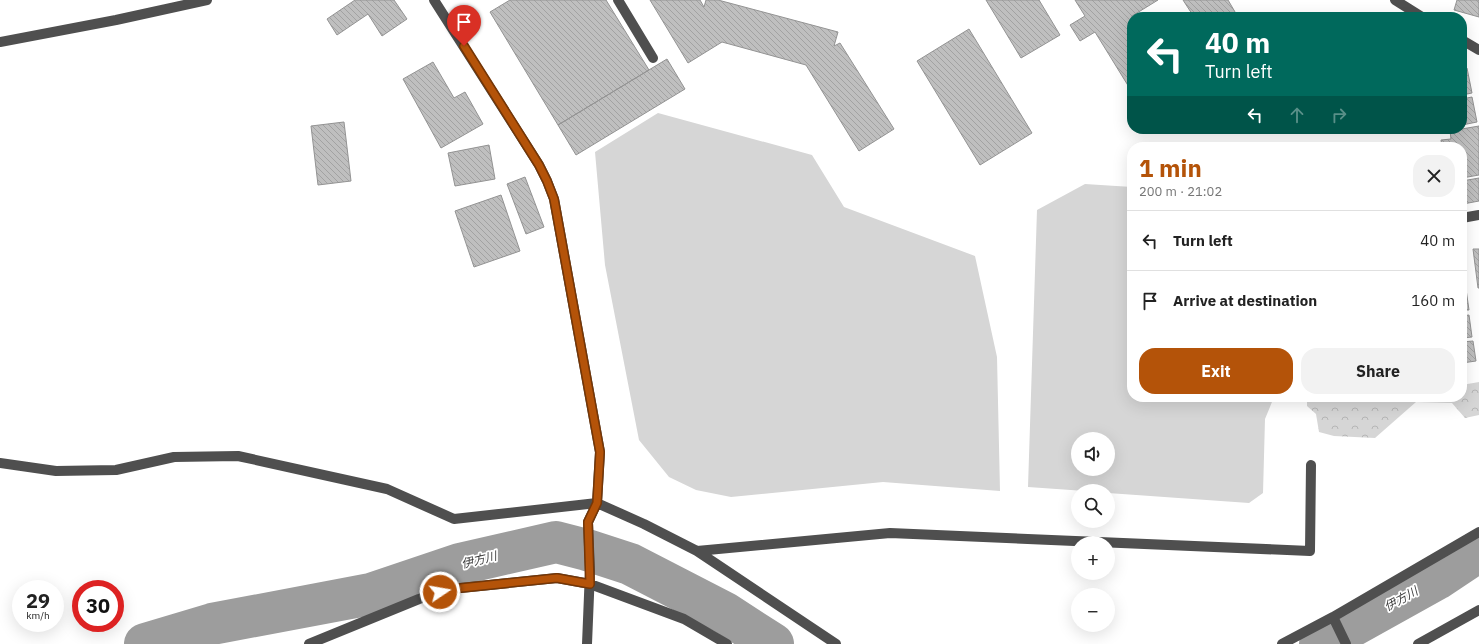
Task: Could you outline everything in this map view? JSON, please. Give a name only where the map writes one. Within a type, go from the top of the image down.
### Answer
[{"type":"street","points":[[0,42],[116,20],[208,0]]},
{"type":"street","points":[[434,0],[539,165],[554,199],[600,452],[597,503],[588,522],[590,584],[586,644]]},
{"type":"street","points":[[618,0],[653,58]]},
{"type":"street","points":[[1395,0],[1414,12]]},
{"type":"street","points":[[1467,43],[1479,50]]},
{"type":"street","points":[[1467,217],[1479,215]]},
{"type":"street","points":[[0,463],[56,471],[116,470],[174,457],[238,456],[387,489],[454,519],[597,503],[644,524],[697,552],[836,644]]},
{"type":"street","points":[[697,552],[890,533],[1310,551],[1311,465]]},
{"type":"street","points":[[1282,644],[1335,621],[1479,532]]},
{"type":"street","points":[[309,644],[419,599],[451,589],[557,578],[590,584],[684,619],[727,644]]},
{"type":"street","points":[[1418,644],[1479,610]]},
{"type":"street","points":[[1335,621],[1346,644]]},
{"type":"green space","points":[[658,113],[812,155],[844,207],[975,256],[997,357],[1000,491],[883,482],[731,497],[696,490],[669,477],[639,440],[605,265],[595,152]]},
{"type":"green space","points":[[1085,184],[1127,187],[1127,402],[1272,402],[1265,419],[1263,493],[1249,503],[1115,493],[1115,484],[1071,484],[1071,490],[1028,487],[1037,210]]},
{"type":"green space","points":[[1479,382],[1479,415],[1465,418],[1452,403],[1416,402],[1467,402],[1467,384]]},
{"type":"green space","points":[[1307,402],[1416,402],[1375,438],[1334,436],[1319,432],[1316,414],[1307,406]]},
{"type":"building","points":[[355,0],[394,0],[407,19],[382,36],[368,14],[337,35],[327,19]]},
{"type":"building","points":[[510,0],[606,0],[649,70],[558,125],[490,12]]},
{"type":"building","points":[[650,0],[700,0],[704,7],[706,0],[718,0],[838,32],[834,46],[840,43],[894,129],[859,151],[806,65],[722,42],[688,63]]},
{"type":"building","points":[[986,0],[1039,0],[1060,35],[1021,58]]},
{"type":"building","points":[[1075,0],[1158,0],[1138,12],[1127,12],[1127,84],[1095,32],[1080,41],[1070,25],[1085,16]]},
{"type":"building","points":[[1183,0],[1228,0],[1235,12],[1191,12]]},
{"type":"building","points":[[1457,0],[1479,0],[1479,17],[1467,14],[1467,12],[1454,10]]},
{"type":"building","points":[[969,29],[1032,133],[980,165],[917,61]]},
{"type":"building","points":[[667,59],[685,89],[576,155],[558,125]]},
{"type":"building","points":[[433,62],[454,98],[465,92],[483,124],[441,148],[403,79]]},
{"type":"building","points":[[1467,68],[1472,93],[1467,94]]},
{"type":"building","points":[[1472,97],[1477,122],[1467,124],[1467,98]]},
{"type":"building","points":[[344,122],[351,181],[318,185],[311,126]]},
{"type":"building","points":[[1479,126],[1479,175],[1467,177],[1467,142],[1441,142],[1441,140],[1451,139],[1450,134],[1467,134],[1467,128]]},
{"type":"building","points":[[489,145],[495,179],[455,186],[448,153]]},
{"type":"building","points":[[525,177],[544,227],[526,234],[507,184]]},
{"type":"building","points":[[1479,178],[1479,201],[1467,203],[1467,180]]},
{"type":"building","points":[[501,195],[520,251],[474,267],[455,211]]},
{"type":"building","points":[[1473,249],[1479,249],[1479,288],[1478,288]]},
{"type":"building","points":[[1467,296],[1469,310],[1467,310]]},
{"type":"building","points":[[1467,315],[1469,315],[1472,337],[1467,338]]},
{"type":"building","points":[[1473,341],[1476,361],[1467,362],[1467,342]]},
{"type":"waterway","name":"伊方川","points":[[145,644],[212,624],[371,594],[460,564],[556,542],[630,564],[725,613],[773,644]]},
{"type":"waterway","name":"伊方川","points":[[1320,644],[1437,579],[1479,551]]},
{"type":"route","points":[[440,592],[451,589],[557,578],[590,584],[588,522],[597,503],[600,452],[554,199],[539,165],[464,46]]}]
